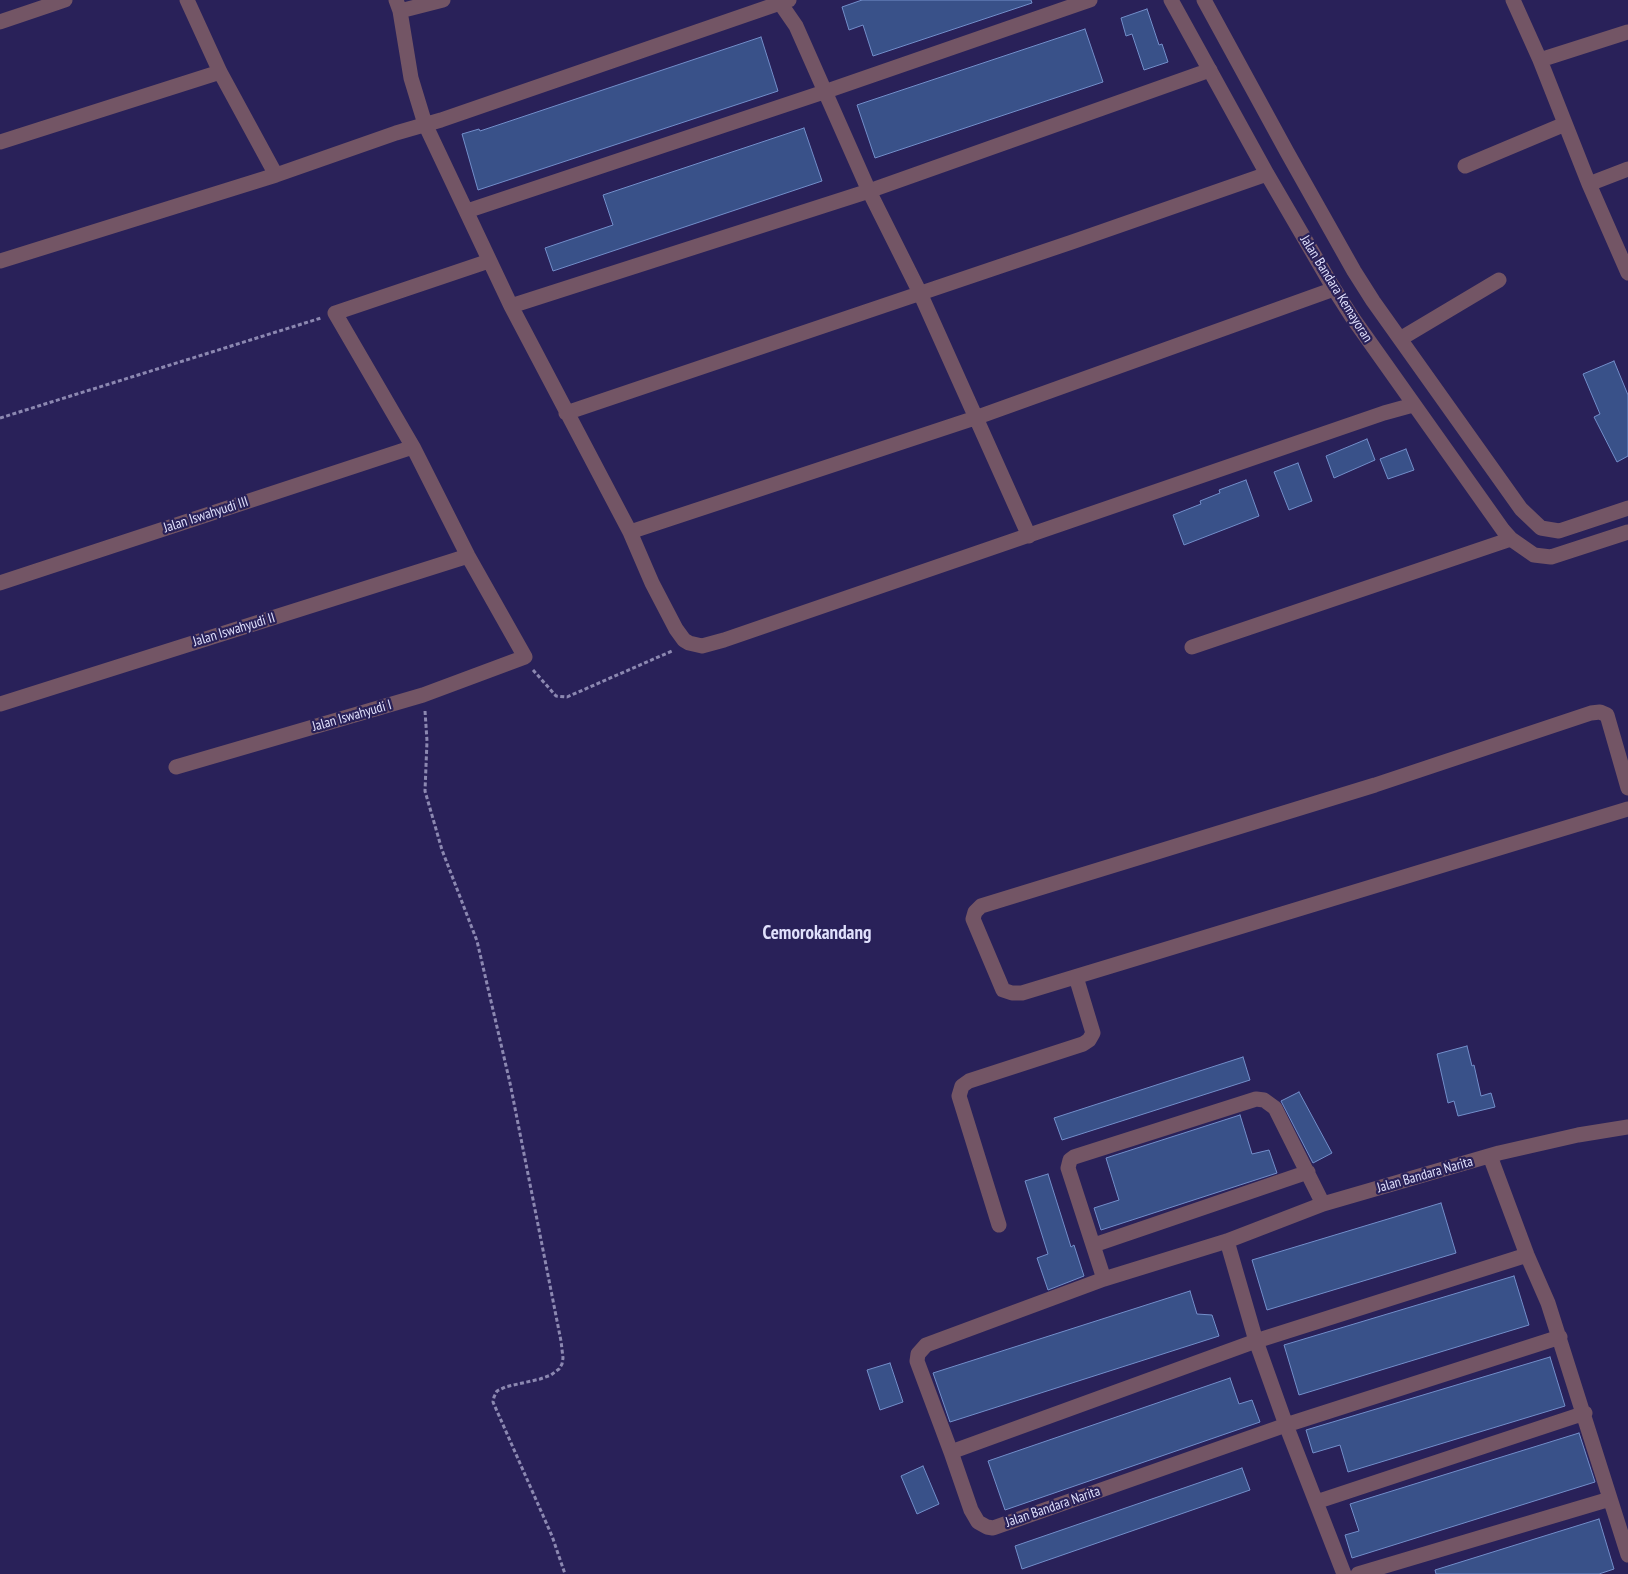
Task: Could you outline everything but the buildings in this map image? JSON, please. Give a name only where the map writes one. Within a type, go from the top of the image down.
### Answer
[{"type":"street","points":[[0,22],[66,0]]},
{"type":"street","points":[[187,0],[220,72],[276,175]]},
{"type":"street","points":[[443,0],[398,6],[411,78],[425,124],[511,306],[630,532],[676,629],[684,640],[689,643],[702,646],[724,640],[1375,416],[1413,405]]},
{"type":"street","points":[[467,211],[824,92],[1090,0]]},
{"type":"street","name":"Jalan Bandara Kemayoran","points":[[1171,0],[1267,174],[1334,289],[1413,405],[1503,530],[1511,539],[1534,555]]},
{"type":"street","name":"Jalan Bandara Kemayoran","points":[[1204,0],[1354,271],[1400,340],[1522,509],[1541,528]]},
{"type":"street","points":[[1513,0],[1540,60],[1589,184],[1628,273]]},
{"type":"street","points":[[0,261],[276,175],[783,1],[869,190],[920,293],[1029,536]]},
{"type":"street","points":[[1540,60],[1628,32]]},
{"type":"street","points":[[511,306],[869,190],[1210,70]]},
{"type":"street","points":[[0,142],[220,72]]},
{"type":"street","points":[[1465,166],[1565,124]]},
{"type":"street","points":[[1589,184],[1628,169]]},
{"type":"street","points":[[566,413],[1267,174]]},
{"type":"street","points":[[489,261],[336,314],[413,447],[468,556],[525,657]]},
{"type":"street","points":[[1400,340],[1499,280]]},
{"type":"street","points":[[630,532],[975,418],[1334,289]]},
{"type":"street","name":"Jalan Iswahyudi III","points":[[0,583],[413,447]]},
{"type":"street","points":[[1628,508],[1559,531],[1541,528],[1534,555],[1551,557],[1628,532]]},
{"type":"street","points":[[1192,647],[1511,539]]},
{"type":"street","name":"Jalan Iswahyudi II","points":[[0,704],[468,556]]},
{"type":"street","name":"Jalan Iswahyudi I","points":[[176,767],[423,695],[525,657]]},
{"type":"street","points":[[1628,788],[1607,715],[1600,712],[1591,713],[1375,785],[980,906],[975,912],[973,919],[1003,990],[1012,993],[1022,993],[1628,809]]},
{"type":"street","points":[[999,1225],[959,1096],[962,1086],[970,1081],[1083,1044],[1089,1040],[1093,1033],[1076,977]]},
{"type":"street","points":[[1104,1278],[1068,1168],[1070,1160],[1074,1157],[1256,1099],[1264,1100],[1275,1108],[1323,1204]]},
{"type":"street","name":"Jalan Bandara Narita","points":[[1286,1426],[993,1528],[987,1527],[978,1522],[973,1516],[917,1361],[922,1349],[926,1345],[1104,1278],[1227,1241],[1323,1204],[1495,1155],[1578,1135],[1628,1127]]},
{"type":"street","points":[[1495,1155],[1528,1255],[1548,1302],[1560,1337],[1628,1554]]},
{"type":"street","points":[[1094,1246],[1308,1172]]},
{"type":"street","points":[[1227,1241],[1256,1341],[1286,1426],[1344,1574]]},
{"type":"street","points":[[951,1452],[1256,1341],[1528,1255]]},
{"type":"street","points":[[1286,1426],[1560,1337]]},
{"type":"street","points":[[1316,1502],[1585,1414]]},
{"type":"street","points":[[1358,1574],[1610,1499]]},
{"type":"path","points":[[0,418],[336,314]]},
{"type":"path","points":[[525,657],[550,691],[562,698],[573,695],[689,643]]},
{"type":"path","points":[[423,695],[427,723],[425,791],[442,850],[477,941],[510,1083],[563,1358],[559,1369],[551,1375],[540,1380],[505,1387],[498,1392],[493,1402],[552,1536],[565,1574]]},
{"type":"district","name":"Cemorokandang","points":[[817,934]]}]
